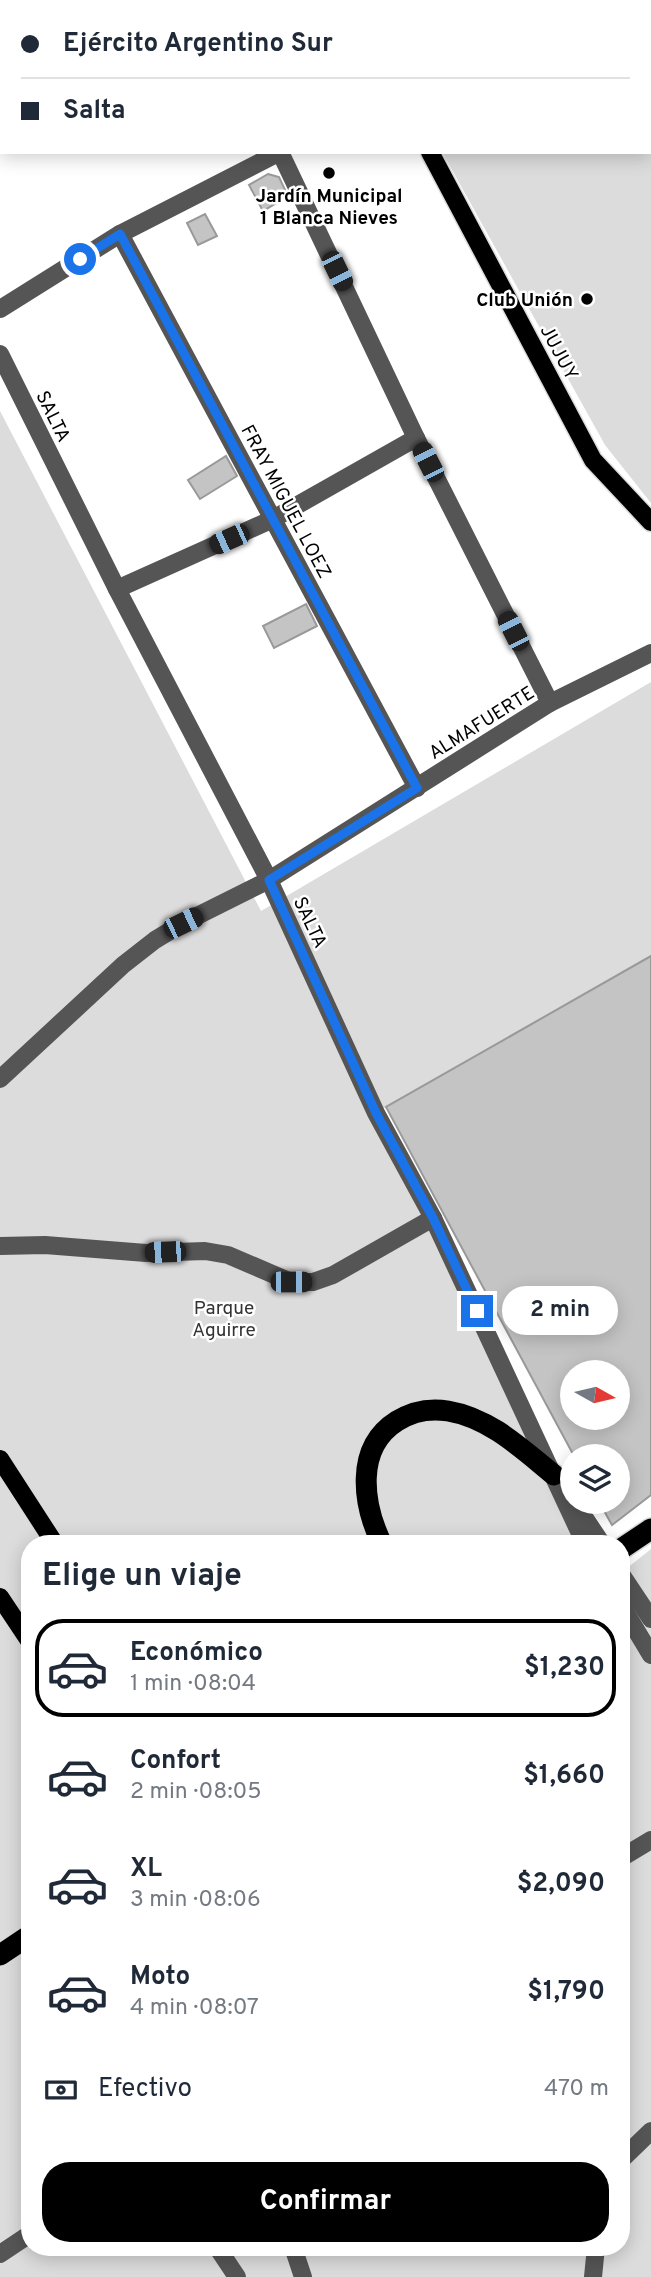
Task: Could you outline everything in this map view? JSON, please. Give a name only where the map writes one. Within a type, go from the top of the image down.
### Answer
[{"type":"highway","points":[[379,1535],[367,1503],[368,1459],[377,1439],[392,1424],[407,1415],[429,1409],[473,1418],[512,1441],[554,1475]]},
{"type":"highway","points":[[630,1543],[651,1529]]},
{"type":"highway","points":[[0,1955],[21,1942]]},
{"type":"main road","name":"JUJUY","points":[[431,154],[593,460],[651,522]]},
{"type":"main road","points":[[0,1459],[49,1535]]},
{"type":"main road","points":[[0,1597],[21,1628]]},
{"type":"street","points":[[0,309],[120,234],[276,154]]},
{"type":"street","points":[[281,154],[416,438],[550,703]]},
{"type":"street","name":"FRAY MIGUEL LOEZ","points":[[120,234],[417,788]]},
{"type":"street","name":"SALTA","points":[[0,354],[117,589],[269,880],[376,1113],[433,1218],[554,1475]]},
{"type":"street","points":[[117,589],[273,519],[416,438]]},
{"type":"street","name":"ALMAFUERTE","points":[[0,1079],[122,965],[155,940],[269,880],[550,703],[651,653]]},
{"type":"street","points":[[0,1246],[46,1245],[146,1253],[205,1251],[228,1255],[291,1282],[313,1282],[333,1275],[433,1218]]},
{"type":"street","points":[[554,1475],[560,1483]]},
{"type":"street","points":[[554,1475],[581,1535]]},
{"type":"street","points":[[582,1514],[596,1535]]},
{"type":"street","points":[[630,1588],[651,1619]]},
{"type":"street","points":[[630,1620],[651,1656]]},
{"type":"street","points":[[630,1853],[651,1840]]},
{"type":"street","points":[[630,2151],[651,2131]]},
{"type":"street","points":[[0,2254],[21,2240]]},
{"type":"street","points":[[223,2256],[237,2277]]},
{"type":"street","points":[[296,2256],[303,2277]]},
{"type":"street","points":[[593,2277],[595,2256]]},
{"type":"green space","name":"Club Unión","points":[[443,154],[651,154],[651,503],[605,445]]},
{"type":"green space","name":"Parque Aguirre","points":[[0,411],[261,911],[651,682],[651,956],[376,1113],[560,1507],[560,1514],[563,1514],[573,1535],[21,1535],[21,2256],[630,2256],[630,1566],[651,1549],[651,2277],[0,2277]]},
{"type":"building","points":[[268,174],[279,177],[288,196],[263,211],[249,185]]},
{"type":"building","points":[[205,214],[217,236],[198,245],[187,223]]},
{"type":"building","points":[[226,456],[237,476],[200,499],[188,480]]},
{"type":"building","points":[[306,604],[317,626],[274,648],[263,626]]},
{"type":"building","points":[[651,956],[651,1495],[630,1511],[630,1444],[568,1444],[386,1107]]},
{"type":"building","points":[[606,1514],[626,1514],[612,1525]]},
{"type":"place","name":"Jardín Municipal 1 Blanca Nieves","points":[[329,173]]},
{"type":"place","name":"Club Unión","points":[[587,299]]},
{"type":"route","points":[[80,259],[120,234],[417,788],[269,880],[376,1113],[433,1218],[477,1311]]}]
